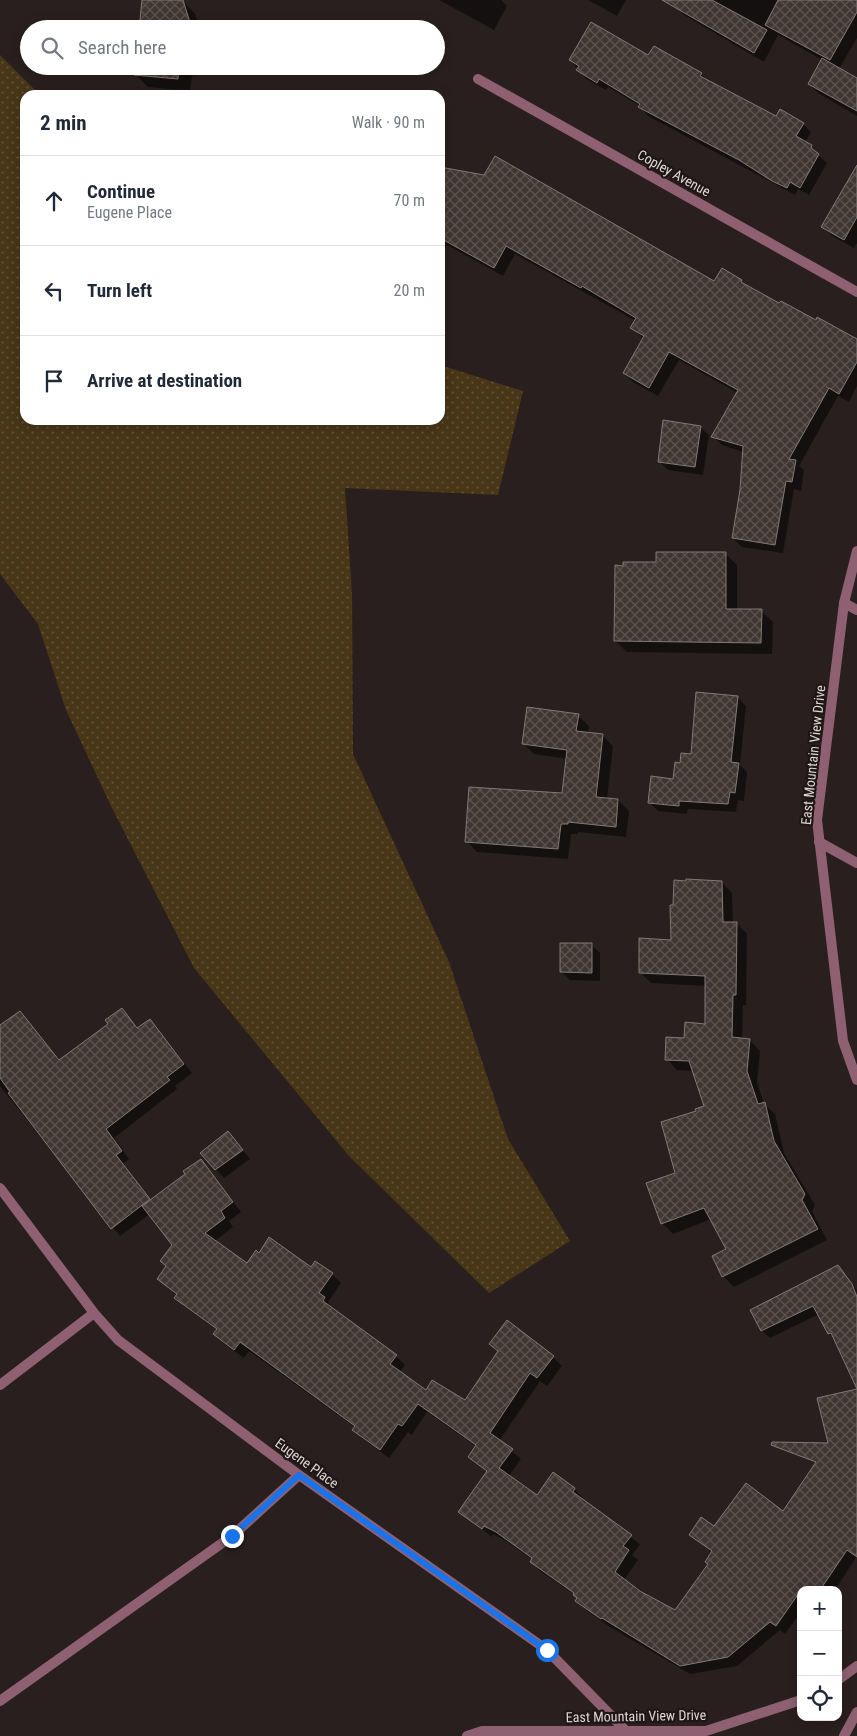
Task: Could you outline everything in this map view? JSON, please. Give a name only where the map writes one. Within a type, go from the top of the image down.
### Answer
[{"type":"street","name":"Copley Avenue","points":[[478,79],[857,292]]},
{"type":"street","name":"East Mountain View Drive","points":[[857,551],[844,603],[817,820],[843,1041],[857,1080]]},
{"type":"street","points":[[844,603],[857,610]]},
{"type":"street","points":[[819,842],[857,863]]},
{"type":"street","name":"Eugene Place","points":[[0,1188],[94,1313],[118,1340],[299,1475],[547,1650],[627,1732]]},
{"type":"street","points":[[0,1385],[94,1313]]},
{"type":"street","points":[[0,1702],[232,1536],[299,1475]]},
{"type":"street","points":[[842,1677],[857,1666]]},
{"type":"street","name":"East Mountain View Drive","points":[[467,1736],[482,1731],[612,1734],[627,1732],[706,1731],[797,1701]]},
{"type":"street","points":[[844,1736],[857,1712]]},
{"type":"shaded area","points":[[0,55],[35,90],[20,90],[20,425],[445,425],[445,367],[523,391],[498,495],[345,488],[352,594],[353,754],[449,962],[508,1139],[570,1241],[489,1293],[349,1156],[194,968],[112,808],[66,710],[38,624],[0,574]]},
{"type":"building","points":[[142,0],[183,0],[189,20],[140,20]]},
{"type":"building","points":[[662,0],[712,0],[767,30],[754,53]]},
{"type":"building","points":[[778,0],[857,0],[857,12],[830,60],[765,25]]},
{"type":"building","points":[[591,22],[648,55],[654,46],[702,73],[700,76],[776,116],[780,109],[804,123],[796,136],[812,145],[811,148],[819,154],[800,188],[790,182],[787,188],[772,181],[739,160],[638,107],[640,104],[599,79],[597,83],[576,70],[579,66],[569,60]]},
{"type":"building","points":[[822,58],[857,78],[857,111],[808,84]]},
{"type":"building","points":[[134,75],[178,75],[178,79]]},
{"type":"building","points":[[495,156],[714,281],[722,268],[742,280],[741,282],[779,303],[781,301],[816,320],[817,317],[857,339],[857,362],[839,394],[829,388],[789,459],[796,460],[792,482],[786,481],[775,545],[732,538],[740,490],[743,446],[711,437],[738,390],[669,352],[649,388],[623,373],[644,336],[630,328],[636,318],[582,286],[581,288],[506,246],[494,268],[445,241],[445,168],[484,175]]},
{"type":"building","points":[[857,165],[857,217],[844,240],[821,227]]},
{"type":"building","points":[[663,420],[701,426],[695,467],[658,462]]},
{"type":"building","points":[[656,552],[726,552],[726,609],[762,609],[761,643],[614,641],[615,565],[623,566],[623,562],[656,562]]},
{"type":"building","points":[[696,692],[738,696],[731,762],[739,763],[735,793],[730,792],[728,804],[679,801],[679,806],[648,803],[651,776],[673,779],[675,762],[680,763],[681,753],[691,754]]},
{"type":"building","points":[[527,707],[579,714],[576,731],[603,734],[596,797],[618,799],[616,827],[568,822],[568,824],[561,824],[558,849],[465,842],[469,787],[562,793],[567,750],[522,744]]},
{"type":"building","points":[[686,879],[722,881],[723,922],[737,922],[736,995],[733,995],[732,1037],[750,1039],[747,1071],[758,1104],[765,1102],[774,1141],[805,1194],[802,1200],[818,1229],[722,1277],[712,1256],[726,1249],[704,1208],[661,1224],[646,1183],[675,1173],[661,1122],[696,1111],[695,1109],[704,1106],[689,1061],[665,1060],[666,1037],[684,1038],[685,1022],[705,1024],[705,976],[639,973],[639,938],[671,940],[670,905],[673,905],[674,880],[686,881]]},
{"type":"building","points":[[560,943],[592,943],[592,973],[560,972]]},
{"type":"building","points":[[122,1008],[137,1028],[150,1019],[184,1064],[167,1077],[170,1080],[106,1129],[122,1151],[116,1155],[150,1199],[111,1229],[8,1093],[10,1092],[0,1078],[0,1025],[20,1011],[59,1060],[108,1024],[105,1020]]},
{"type":"building","points":[[228,1131],[243,1150],[215,1170],[200,1153]]},
{"type":"building","points":[[201,1159],[233,1202],[221,1211],[225,1218],[205,1233],[247,1263],[256,1250],[259,1253],[269,1237],[311,1267],[315,1261],[333,1273],[319,1293],[325,1297],[323,1301],[397,1355],[390,1364],[426,1390],[432,1380],[465,1400],[498,1351],[489,1344],[507,1320],[554,1356],[537,1378],[530,1373],[490,1433],[513,1449],[499,1468],[537,1495],[553,1472],[575,1488],[573,1492],[632,1535],[623,1546],[629,1550],[615,1572],[640,1591],[675,1610],[708,1564],[705,1562],[712,1551],[689,1535],[701,1517],[714,1526],[746,1483],[783,1511],[816,1462],[771,1445],[772,1442],[828,1443],[817,1398],[857,1389],[857,1557],[847,1550],[823,1586],[797,1586],[797,1596],[776,1626],[770,1622],[728,1657],[680,1666],[601,1619],[575,1601],[577,1598],[573,1595],[574,1593],[530,1562],[532,1558],[496,1532],[484,1526],[482,1529],[458,1512],[487,1471],[468,1457],[476,1445],[418,1404],[402,1426],[398,1424],[380,1450],[352,1430],[355,1426],[240,1342],[234,1350],[213,1334],[217,1329],[174,1298],[177,1294],[157,1279],[166,1266],[160,1261],[172,1245],[142,1206],[185,1174],[183,1171]]},
{"type":"building","points":[[838,1265],[852,1284],[857,1297],[857,1389],[831,1333],[828,1334],[813,1306],[761,1331],[750,1310]]},
{"type":"route","points":[[232,1536],[299,1475],[547,1650]]}]
